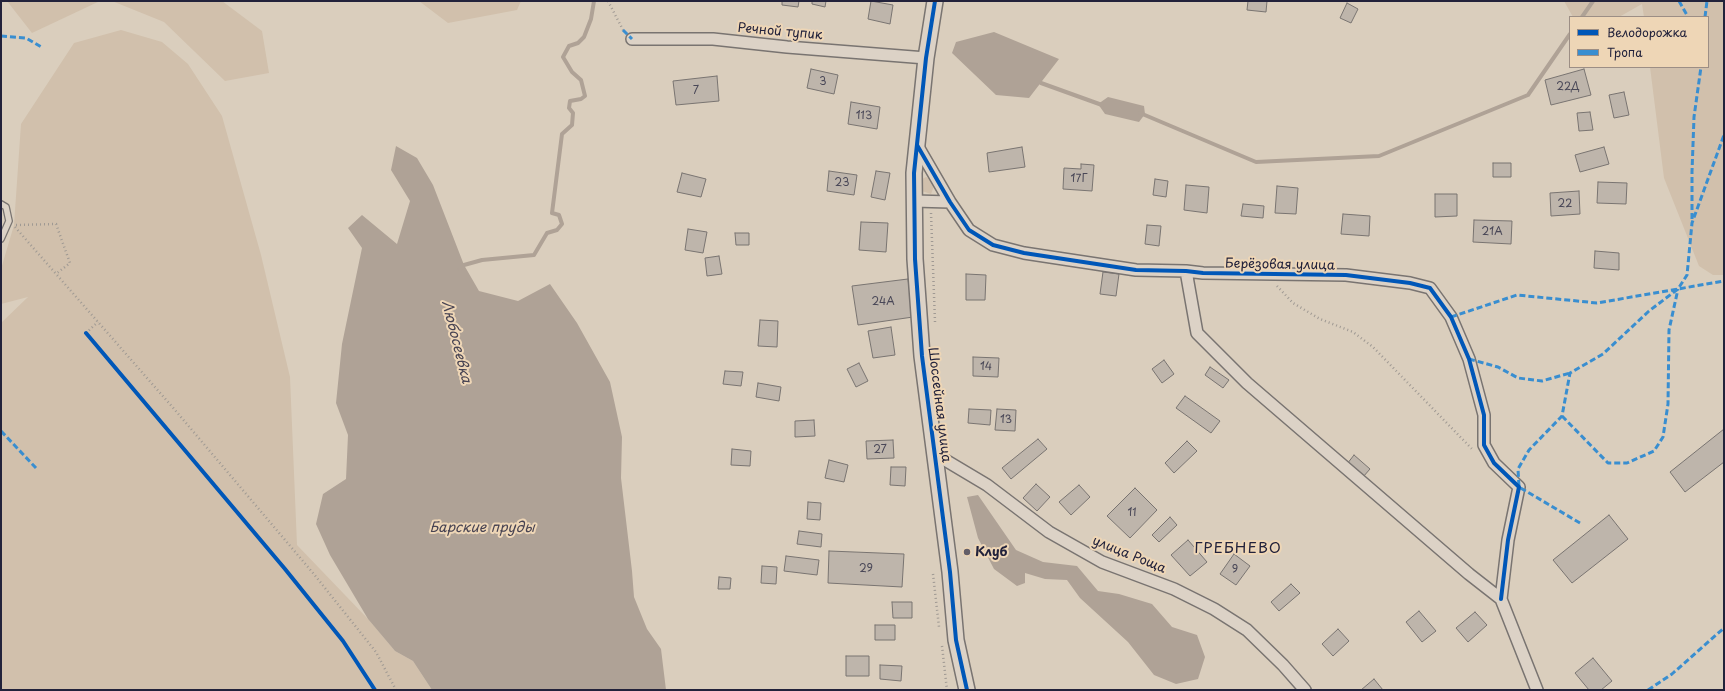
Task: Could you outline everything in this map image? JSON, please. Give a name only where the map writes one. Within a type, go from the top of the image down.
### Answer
[{"type":"street","name":"Шоссейная улица","points":[[935,1],[926,58],[914,173],[915,259],[922,356],[950,572],[956,640],[967,690]]},
{"type":"street","name":"Речной тупик","points":[[632,40],[713,39],[787,47],[926,58]]},
{"type":"street","name":"Берёзовая улица","points":[[917,145],[950,202],[969,230],[993,245],[1024,253],[1136,270],[1346,276],[1410,283],[1430,288],[1451,317],[1469,359],[1484,415],[1484,445],[1494,463],[1519,487],[1508,540],[1501,599]]},
{"type":"street","points":[[914,201],[950,202]]},
{"type":"street","points":[[1186,271],[1197,333],[1246,383],[1469,574],[1501,599],[1537,690]]},
{"type":"street","name":"улица Роща","points":[[935,454],[987,485],[1049,532],[1102,562],[1174,589],[1214,609],[1247,630],[1283,665],[1305,690]]},
{"type":"lane","points":[[1,204],[6,207],[9,221],[1,239]]},
{"type":"path","points":[[608,1],[622,30]]},
{"type":"path","points":[[930,201],[935,326]]},
{"type":"path","points":[[56,274],[70,263],[56,224],[14,225],[56,274],[175,410],[313,573],[376,652],[396,690]]},
{"type":"path","points":[[1267,274],[1293,303],[1320,319],[1353,332],[1373,347],[1471,449],[1494,463]]},
{"type":"path","points":[[91,339],[86,333],[98,322]]},
{"type":"shaded area","points":[[7,1],[100,1],[32,33]]},
{"type":"shaded area","points":[[112,1],[222,1],[262,31],[269,73],[225,81],[164,22]]},
{"type":"shaded area","points":[[419,1],[521,1],[517,10],[448,23]]},
{"type":"shaded area","points":[[1564,1],[1724,1],[1724,275],[1713,275],[1699,266],[1664,178],[1650,68],[1709,68],[1709,16],[1644,16],[1642,4],[1621,16],[1572,16]]},
{"type":"shaded area","points":[[121,30],[162,42],[188,64],[222,116],[261,255],[290,377],[297,545],[368,619],[395,651],[413,661],[432,690],[1,690],[1,323],[28,297],[1,304],[1,269],[14,225],[21,124],[74,43]]},
{"type":"shaded area","points":[[926,177],[931,179],[934,186],[931,194],[922,191],[922,179]]},
{"type":"water","points":[[994,32],[1059,59],[1029,98],[996,95],[952,53],[956,42]]},
{"type":"water","points":[[1108,97],[1144,106],[1145,114],[1139,122],[1105,114],[1098,104]]},
{"type":"water","name":"Барские пруды","points":[[396,146],[417,158],[433,185],[464,265],[479,291],[518,301],[550,284],[577,323],[610,382],[622,437],[621,478],[634,597],[647,629],[661,649],[666,690],[432,690],[413,661],[395,651],[368,619],[330,555],[316,524],[323,494],[346,479],[348,435],[336,403],[342,344],[362,248],[348,228],[362,215],[397,244],[410,201],[391,170]]},
{"type":"water","points":[[978,495],[1016,550],[1043,562],[1077,566],[1098,591],[1119,594],[1152,604],[1172,627],[1197,635],[1205,657],[1198,679],[1176,684],[1154,675],[1128,642],[1080,598],[1067,580],[1045,579],[1025,573],[1025,583],[1017,586],[994,569],[978,538],[967,497]]},
{"type":"building","points":[[782,1],[799,1],[798,7],[782,5]]},
{"type":"building","points":[[812,1],[826,1],[825,7],[812,4]]},
{"type":"building","points":[[871,1],[893,5],[890,24],[868,19]]},
{"type":"building","points":[[1248,1],[1267,1],[1266,12],[1247,10]]},
{"type":"building","points":[[1347,3],[1358,9],[1351,23],[1340,18]]},
{"type":"building","points":[[811,69],[838,75],[834,94],[807,88]]},
{"type":"building","points":[[1584,69],[1591,95],[1551,105],[1545,80]]},
{"type":"building","points":[[717,76],[719,101],[676,105],[673,81]]},
{"type":"building","points":[[1624,92],[1629,115],[1614,118],[1609,95]]},
{"type":"building","points":[[851,102],[880,107],[877,129],[848,124]]},
{"type":"building","points":[[1590,112],[1593,130],[1579,131],[1577,113]]},
{"type":"building","points":[[1022,147],[1025,167],[989,172],[987,153]]},
{"type":"building","points":[[1604,147],[1609,164],[1580,172],[1575,155]]},
{"type":"building","points":[[1493,163],[1511,163],[1511,177],[1493,177]]},
{"type":"building","points":[[1081,164],[1094,165],[1092,191],[1063,189],[1064,168],[1081,169]]},
{"type":"building","points":[[829,171],[857,175],[854,195],[827,191]]},
{"type":"building","points":[[876,171],[890,173],[885,200],[871,197]]},
{"type":"building","points":[[682,173],[706,179],[701,197],[677,192]]},
{"type":"building","points":[[1155,179],[1168,181],[1166,197],[1153,195]]},
{"type":"building","points":[[1598,182],[1627,183],[1626,204],[1597,203]]},
{"type":"building","points":[[1186,185],[1209,187],[1207,213],[1184,210]]},
{"type":"building","points":[[1277,186],[1298,188],[1296,214],[1275,213]]},
{"type":"building","points":[[1579,191],[1580,214],[1551,216],[1550,193]]},
{"type":"building","points":[[1435,194],[1457,194],[1457,216],[1435,217]]},
{"type":"building","points":[[1243,204],[1264,206],[1263,218],[1241,216]]},
{"type":"building","points":[[1343,214],[1370,216],[1369,236],[1341,234]]},
{"type":"building","points":[[1474,220],[1512,221],[1511,244],[1473,242]]},
{"type":"building","points":[[861,222],[888,223],[886,252],[859,250]]},
{"type":"building","points":[[1147,225],[1161,226],[1159,246],[1145,244]]},
{"type":"building","points":[[688,229],[707,232],[703,253],[685,250]]},
{"type":"building","points":[[735,233],[749,233],[749,245],[736,245]]},
{"type":"building","points":[[1595,251],[1619,253],[1619,270],[1594,268]]},
{"type":"building","points":[[719,256],[722,274],[707,276],[705,258]]},
{"type":"building","points":[[1103,272],[1119,274],[1116,296],[1100,294]]},
{"type":"building","points":[[966,274],[986,275],[985,300],[966,300]]},
{"type":"building","points":[[908,279],[913,317],[858,325],[852,286]]},
{"type":"building","points":[[760,320],[778,321],[777,347],[758,346]]},
{"type":"building","points":[[891,327],[895,355],[873,358],[868,331]]},
{"type":"building","points":[[973,357],[999,358],[998,377],[973,376]]},
{"type":"building","points":[[1164,360],[1174,374],[1162,383],[1152,369]]},
{"type":"building","points":[[859,363],[868,381],[856,387],[847,369]]},
{"type":"building","points":[[1210,367],[1229,380],[1223,388],[1205,375]]},
{"type":"building","points":[[725,371],[743,372],[741,386],[723,384]]},
{"type":"building","points":[[758,383],[781,387],[779,401],[756,397]]},
{"type":"building","points":[[1185,396],[1220,421],[1211,433],[1176,408]]},
{"type":"building","points":[[969,409],[991,410],[990,425],[968,423]]},
{"type":"building","points":[[997,409],[1016,410],[1015,431],[995,430]]},
{"type":"building","points":[[814,420],[815,436],[795,437],[795,421]]},
{"type":"building","points":[[1724,429],[1724,462],[1685,492],[1670,472]]},
{"type":"building","points":[[1038,439],[1047,449],[1011,479],[1002,468]]},
{"type":"building","points":[[893,440],[894,458],[867,459],[866,441]]},
{"type":"building","points":[[1187,441],[1197,451],[1174,473],[1165,463]]},
{"type":"building","points":[[732,449],[751,451],[750,466],[731,465]]},
{"type":"building","points":[[1354,455],[1370,469],[1363,477],[1347,464]]},
{"type":"building","points":[[829,460],[848,465],[844,482],[825,478]]},
{"type":"building","points":[[891,467],[906,467],[905,486],[890,485]]},
{"type":"building","points":[[1036,484],[1050,497],[1037,511],[1023,498]]},
{"type":"building","points":[[1079,485],[1090,497],[1071,515],[1059,502]]},
{"type":"building","points":[[1135,488],[1157,510],[1130,538],[1107,516]]},
{"type":"building","points":[[808,502],[821,503],[820,520],[807,519]]},
{"type":"building","points":[[1609,515],[1628,539],[1572,583],[1553,560]]},
{"type":"building","points":[[1170,517],[1177,525],[1159,542],[1152,535]]},
{"type":"building","points":[[799,531],[822,534],[821,547],[797,544]]},
{"type":"building","points":[[1188,540],[1207,562],[1190,576],[1171,555]]},
{"type":"building","points":[[829,551],[904,554],[902,587],[828,583]]},
{"type":"building","points":[[1234,554],[1250,566],[1236,585],[1220,574]]},
{"type":"building","points":[[786,556],[819,560],[817,575],[784,571]]},
{"type":"building","points":[[762,566],[777,567],[776,584],[761,583]]},
{"type":"building","points":[[719,577],[731,578],[730,589],[718,589]]},
{"type":"building","points":[[1291,584],[1300,593],[1279,611],[1271,602]]},
{"type":"building","points":[[892,602],[912,602],[912,618],[893,618]]},
{"type":"building","points":[[1419,611],[1436,631],[1422,642],[1406,622]]},
{"type":"building","points":[[1475,612],[1487,625],[1468,642],[1456,628]]},
{"type":"building","points":[[875,625],[895,625],[895,640],[875,640]]},
{"type":"building","points":[[1338,629],[1349,641],[1333,656],[1322,644]]},
{"type":"building","points":[[846,656],[869,656],[869,676],[846,676]]},
{"type":"building","points":[[1593,658],[1612,681],[1601,690],[1589,690],[1575,673]]},
{"type":"building","points":[[880,665],[902,666],[901,681],[880,679]]},
{"type":"building","points":[[1374,679],[1383,690],[1361,690]]},
{"type":"waterway","name":"Любосеевка","points":[[460,269],[464,265],[482,260],[534,255],[547,233],[557,230],[562,224],[559,215],[552,213],[562,134],[572,125],[573,113],[569,108],[570,101],[581,99],[585,96],[581,80],[572,72],[563,57],[569,46],[578,43],[584,37],[591,19],[594,1]]},
{"type":"waterway","points":[[1583,16],[1593,1]]},
{"type":"waterway","points":[[1140,113],[1256,162],[1379,156],[1528,95],[1569,35]]},
{"type":"waterway","points":[[1041,83],[1102,105]]},
{"type":"marked path","points":[[1679,1],[1687,16]]},
{"type":"marked path","points":[[1705,16],[1707,1]]},
{"type":"marked path","points":[[623,30],[632,39]]},
{"type":"marked path","points":[[1,36],[26,38],[43,48]]},
{"type":"marked path","points":[[1692,219],[1694,117],[1701,68]]},
{"type":"marked path","points":[[1580,523],[1519,487],[1518,469],[1529,450],[1562,416],[1570,373],[1603,354],[1649,311],[1678,289],[1687,275],[1692,223],[1724,135]]},
{"type":"marked path","points":[[1451,317],[1517,295],[1597,303],[1724,281]]},
{"type":"marked path","points":[[1562,416],[1608,463],[1627,463],[1654,451],[1663,437],[1668,404],[1669,330],[1678,289]]},
{"type":"marked path","points":[[1469,359],[1498,367],[1518,378],[1542,381],[1570,373]]},
{"type":"marked path","points":[[1,431],[36,468]]},
{"type":"marked path","points":[[1648,690],[1672,674],[1724,628]]},
{"type":"cycle path","points":[[935,1],[926,58],[914,173],[915,259],[922,356],[950,572],[956,640],[967,690]]},
{"type":"cycle path","points":[[917,145],[950,202],[969,230],[993,245],[1024,253],[1136,270],[1186,271],[1203,273],[1346,275],[1410,283],[1430,288],[1451,317],[1469,359],[1484,415],[1484,445],[1494,463],[1519,487],[1508,540],[1501,599]]},
{"type":"cycle path","points":[[86,333],[285,569],[343,641],[375,690]]},
{"type":"place","name":"Клуб","points":[[967,552]]},
{"type":"district","name":"ГРЕБНЕВО","points":[[1238,549]]}]
